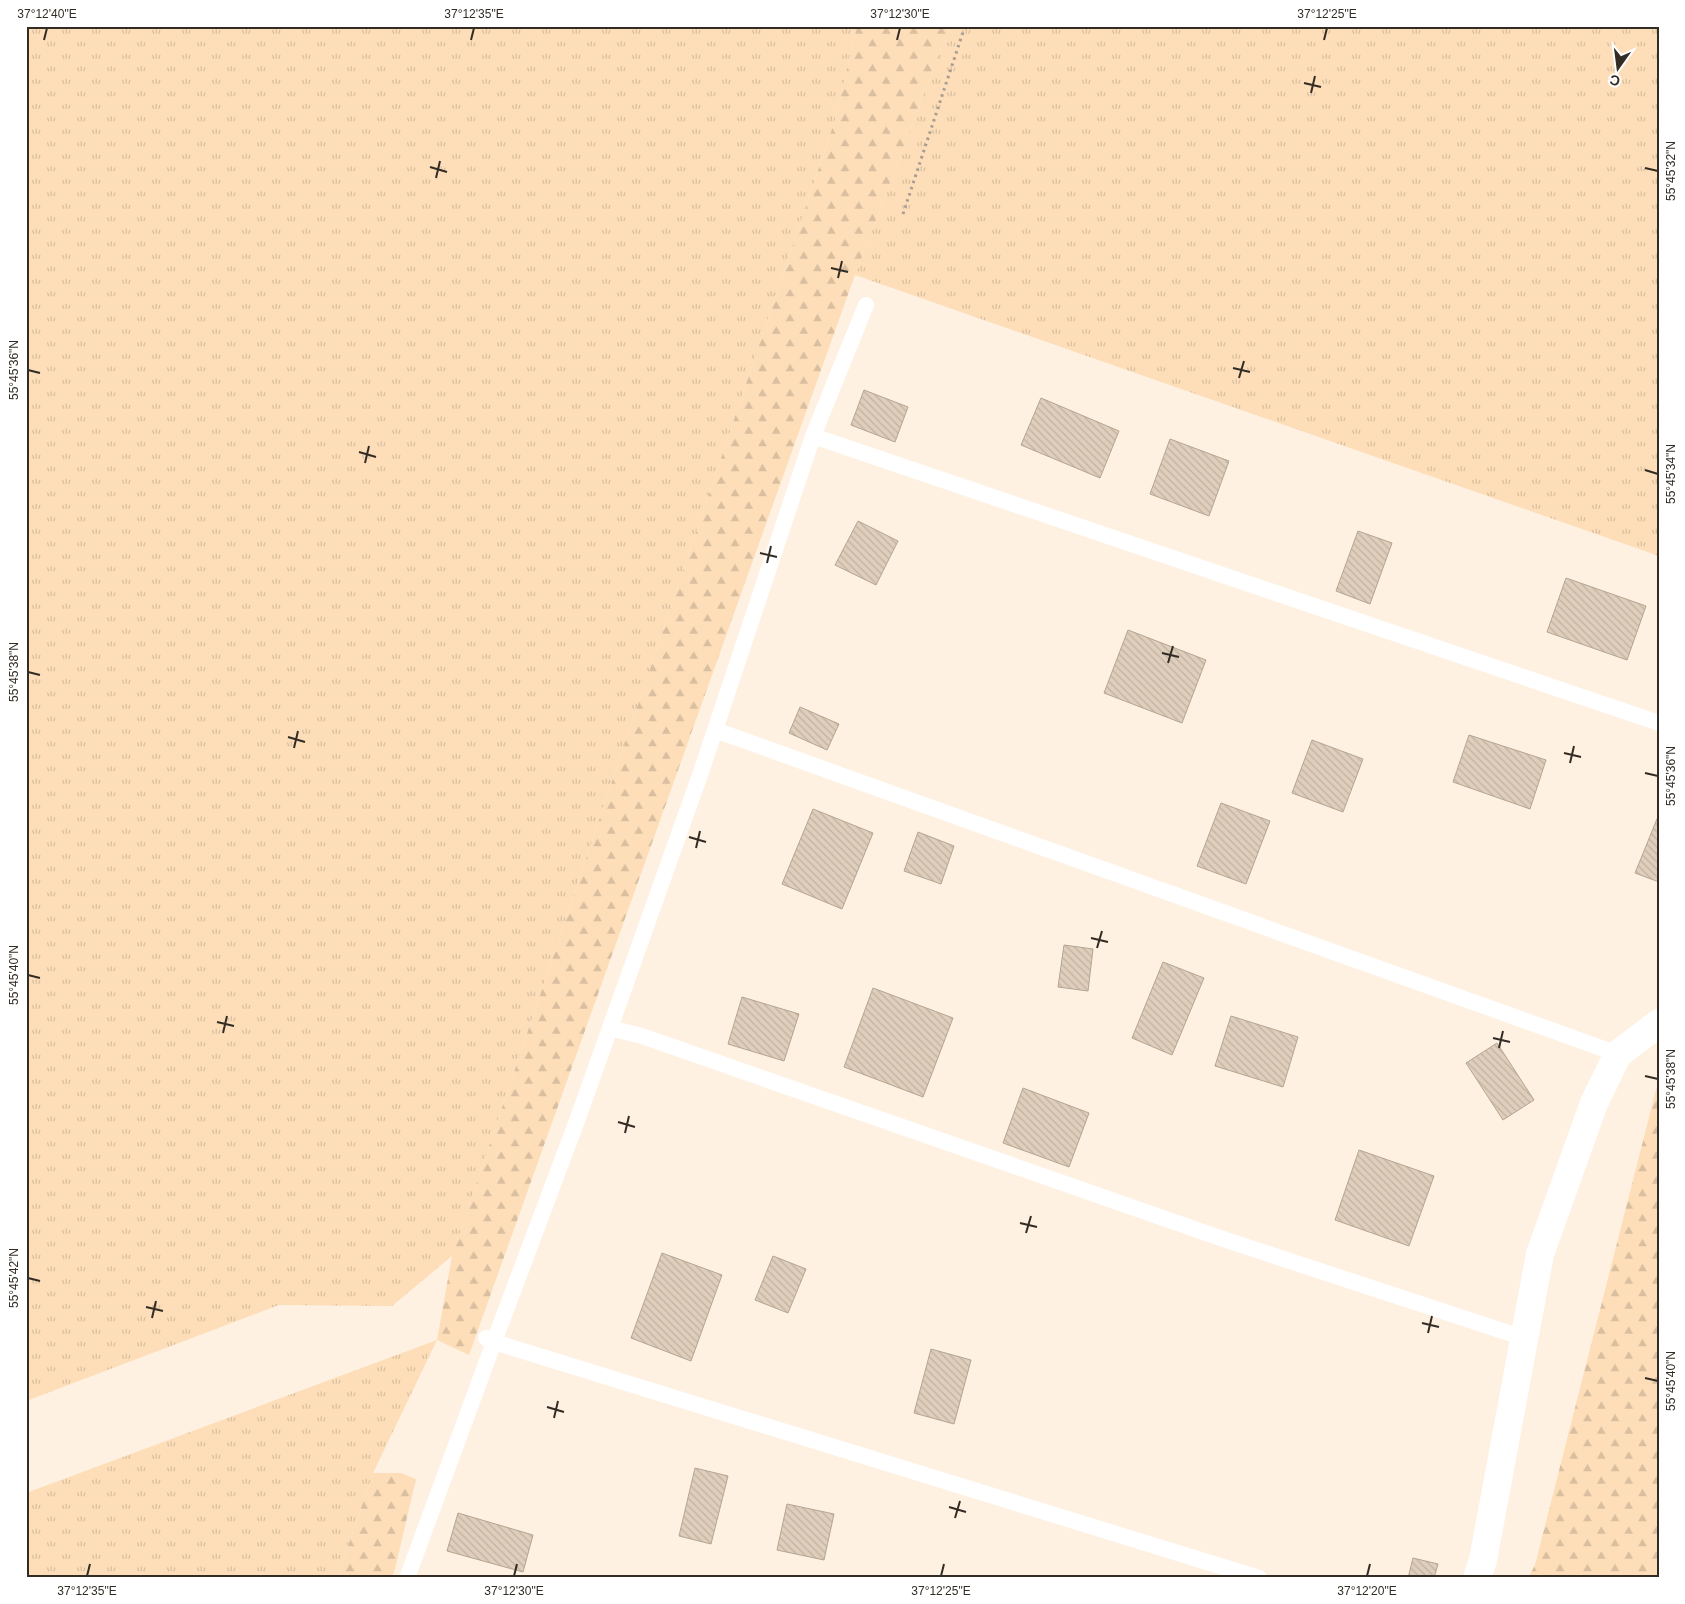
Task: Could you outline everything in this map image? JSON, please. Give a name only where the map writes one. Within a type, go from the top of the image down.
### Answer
[{"type":"street","points":[[1477,1578],[1483,1560],[1540,1254],[1594,1103],[1618,1054],[1659,1023]]},
{"type":"lane","points":[[407,1578],[490,1340],[578,1118],[610,1028],[715,730],[813,436],[866,305]]},
{"type":"lane","points":[[813,436],[1659,723]]},
{"type":"lane","points":[[715,730],[1618,1054]]},
{"type":"lane","points":[[610,1028],[642,1036],[1226,1240],[1524,1338]]},
{"type":"lane","points":[[490,1340],[1258,1578]]},
{"type":"path","points":[[902,214],[965,26]]},
{"type":"green space","points":[[26,26],[857,26],[835,120],[452,1256],[392,1306],[279,1305],[26,1401]]},
{"type":"green space","points":[[857,26],[950,26],[855,275],[469,1355],[437,1340],[452,1256],[835,120]]},
{"type":"green space","points":[[950,26],[1659,26],[1659,556],[855,275]]},
{"type":"green space","points":[[1659,1078],[1659,1578],[1528,1578],[1535,1565]]},
{"type":"green space","points":[[437,1340],[373,1473],[337,1578],[26,1578],[26,1493]]},
{"type":"green space","points":[[373,1473],[401,1473],[416,1479],[392,1578],[337,1578]]},
{"type":"building","points":[[864,390],[908,407],[895,442],[851,425]]},
{"type":"building","points":[[1041,398],[1119,431],[1100,478],[1021,445]]},
{"type":"building","points":[[1170,439],[1229,461],[1209,516],[1150,494]]},
{"type":"building","points":[[858,521],[898,541],[876,585],[835,565]]},
{"type":"building","points":[[1358,531],[1392,543],[1370,604],[1336,591]]},
{"type":"building","points":[[1566,578],[1646,606],[1627,660],[1547,632]]},
{"type":"building","points":[[1128,630],[1206,660],[1182,723],[1104,693]]},
{"type":"building","points":[[800,707],[839,724],[827,750],[789,733]]},
{"type":"building","points":[[1469,735],[1546,760],[1530,809],[1453,782]]},
{"type":"building","points":[[1312,740],[1363,759],[1343,812],[1292,793]]},
{"type":"building","points":[[1221,803],[1270,821],[1246,884],[1197,866]]},
{"type":"building","points":[[813,809],[873,833],[842,909],[782,884]]},
{"type":"building","points":[[1659,814],[1659,882],[1635,873]]},
{"type":"building","points":[[918,832],[954,846],[941,884],[904,871]]},
{"type":"building","points":[[1064,945],[1093,949],[1088,991],[1058,987]]},
{"type":"building","points":[[1163,962],[1204,978],[1172,1055],[1132,1038]]},
{"type":"building","points":[[873,988],[953,1018],[923,1097],[844,1067]]},
{"type":"building","points":[[742,997],[799,1014],[784,1061],[728,1044]]},
{"type":"building","points":[[1231,1016],[1298,1037],[1283,1087],[1215,1066]]},
{"type":"building","points":[[1497,1043],[1534,1100],[1503,1120],[1466,1063]]},
{"type":"building","points":[[1023,1088],[1089,1113],[1069,1167],[1003,1143]]},
{"type":"building","points":[[1359,1150],[1434,1176],[1409,1246],[1335,1220]]},
{"type":"building","points":[[662,1253],[722,1275],[691,1361],[631,1338]]},
{"type":"building","points":[[773,1256],[806,1269],[788,1313],[755,1300]]},
{"type":"building","points":[[931,1349],[971,1360],[954,1424],[914,1413]]},
{"type":"building","points":[[695,1468],[728,1476],[711,1544],[679,1536]]},
{"type":"building","points":[[787,1504],[834,1514],[824,1560],[777,1550]]},
{"type":"building","points":[[458,1513],[533,1535],[523,1572],[447,1551]]},
{"type":"building","points":[[1413,1558],[1438,1564],[1434,1578],[1408,1578]]}]
